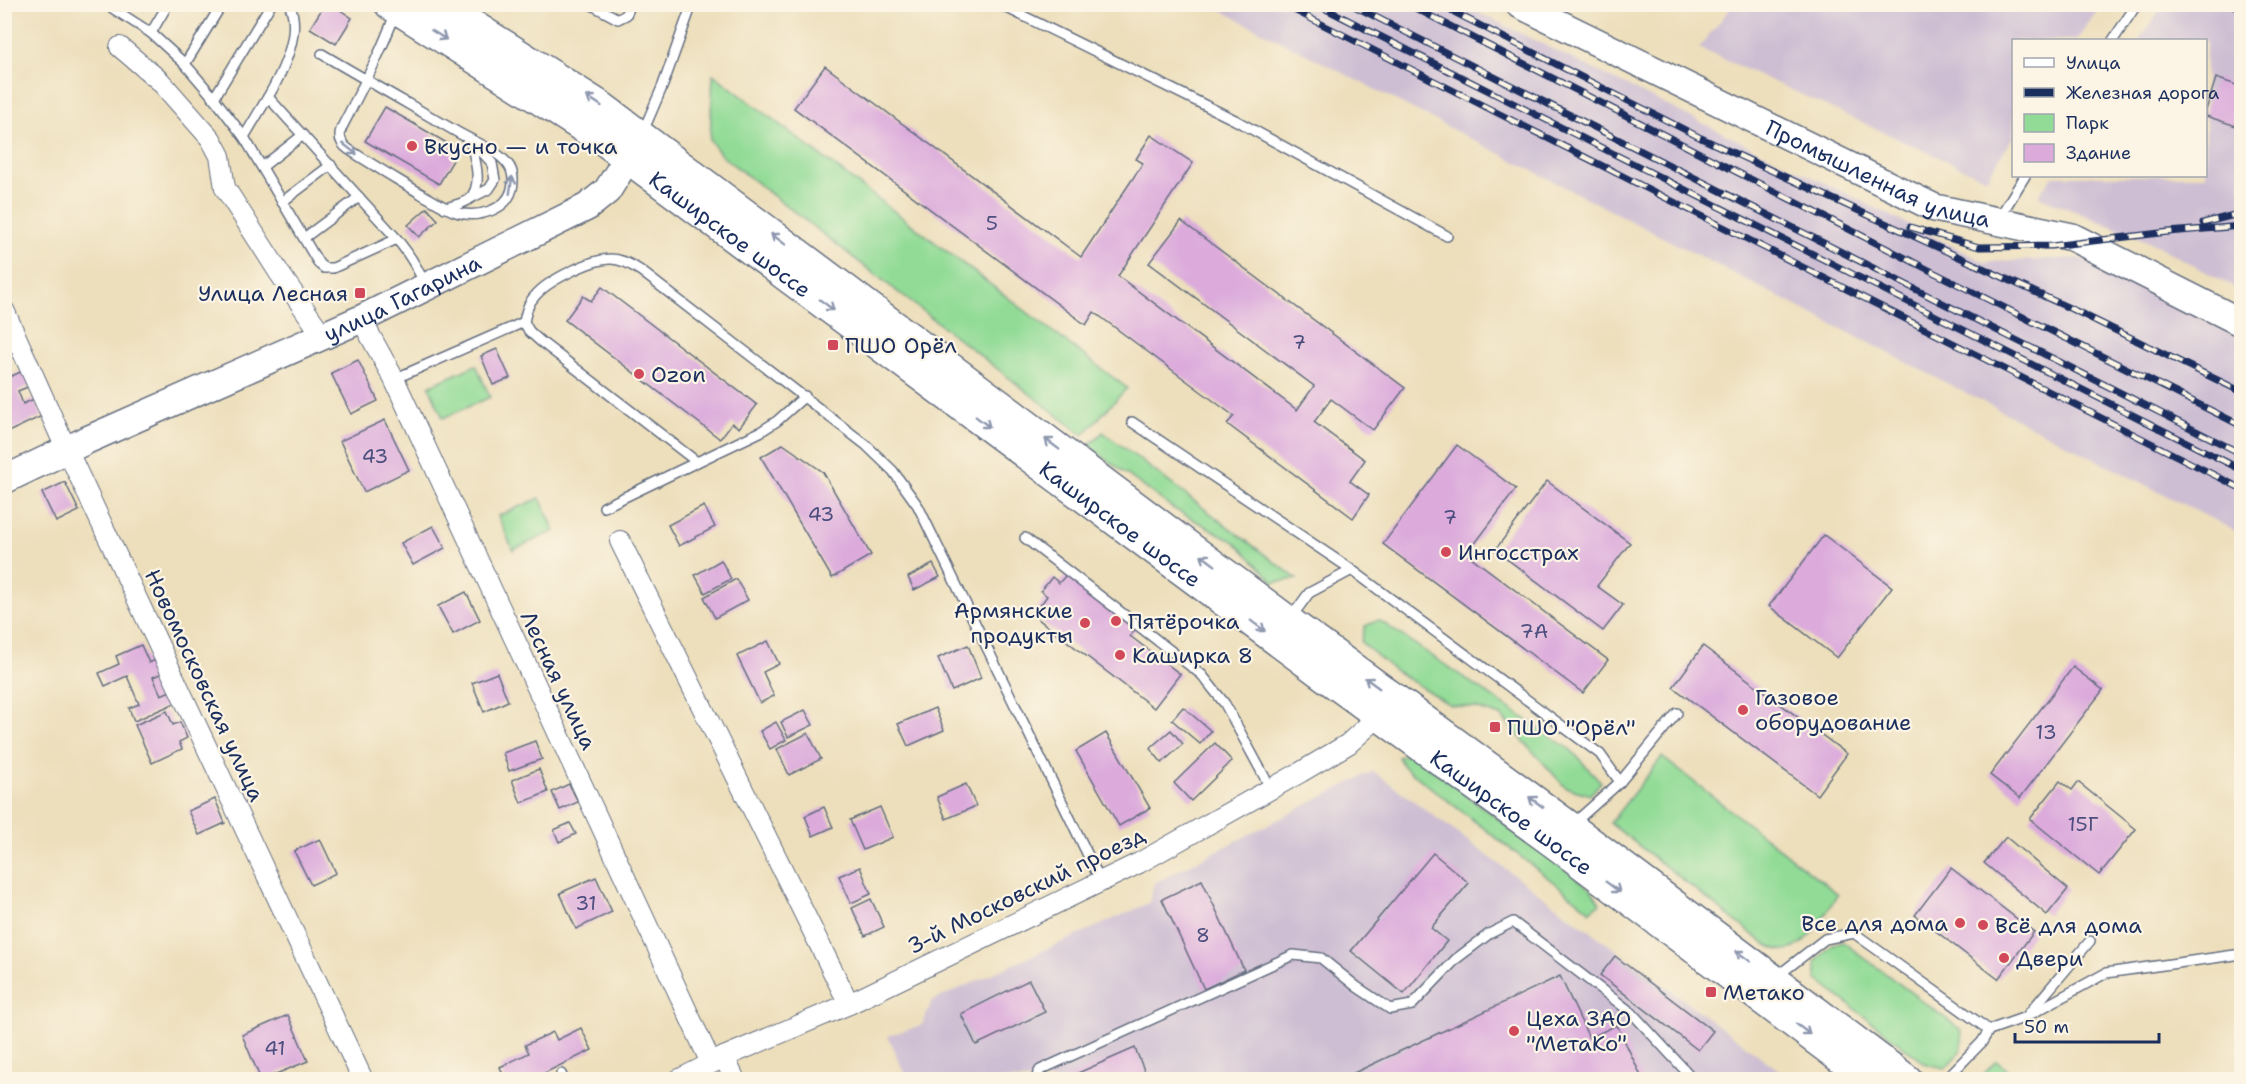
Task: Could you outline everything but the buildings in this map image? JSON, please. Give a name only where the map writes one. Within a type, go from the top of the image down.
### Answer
[{"type":"main road","name":"Каширское шоссе","points":[[439,4],[473,13],[589,98],[634,147],[1379,716],[1557,844],[1870,1080]]},
{"type":"main road","name":"Каширское шоссе","points":[[393,7],[575,120],[634,147],[1570,827],[1907,1080]]},
{"type":"street","name":"Промышленная улица","points":[[1519,4],[1935,208],[2072,237],[2241,323]]},
{"type":"street","points":[[120,47],[160,81],[215,144],[220,156],[225,188],[323,336]]},
{"type":"street","name":"улица Гагарина","points":[[4,480],[67,449],[361,319],[592,204],[608,190],[634,147]]},
{"type":"street","name":"Новомосковская улица","points":[[4,310],[363,1080]]},
{"type":"street","name":"Лесная улица","points":[[361,319],[394,379],[717,1060],[735,1080]]},
{"type":"street","points":[[620,541],[849,1004]]},
{"type":"street","name":"3-й Московский проезд","points":[[678,1080],[717,1060],[849,1004],[1101,882],[1272,790],[1348,744],[1379,716]]},
{"type":"lane","points":[[151,33],[168,4]]},
{"type":"lane","points":[[185,64],[222,4]]},
{"type":"lane","points":[[214,98],[271,4]]},
{"type":"lane","points":[[244,137],[282,71],[290,48],[292,13],[289,4]]},
{"type":"lane","points":[[590,4],[618,19],[624,17],[631,4]]},
{"type":"lane","name":"улица Гагарина","points":[[634,147],[663,85],[692,4]]},
{"type":"lane","points":[[999,4],[1235,120],[1447,236]]},
{"type":"lane","points":[[2114,39],[2137,4]]},
{"type":"lane","points":[[2236,4],[2241,7]]},
{"type":"lane","points":[[106,5],[151,33],[185,64],[214,98],[244,137],[319,264],[330,269],[397,239]]},
{"type":"lane","points":[[322,54],[367,80],[470,139],[501,158],[508,165],[513,181],[510,194],[497,208],[482,213],[459,213],[445,208],[342,144],[340,131],[367,80],[387,35],[393,7]]},
{"type":"lane","points":[[268,97],[397,239],[413,260],[426,287]]},
{"type":"lane","points":[[262,167],[303,135]]},
{"type":"lane","points":[[445,208],[489,189],[493,184],[495,174],[492,163],[470,139]]},
{"type":"lane","points":[[469,199],[474,191],[477,178],[476,162],[470,139]]},
{"type":"lane","points":[[282,202],[331,165]]},
{"type":"lane","points":[[1998,220],[2024,177]]},
{"type":"lane","points":[[304,238],[359,197]]},
{"type":"lane","points":[[697,462],[529,331],[524,322],[532,298],[549,284],[599,261],[623,261],[650,277],[805,396],[866,445],[893,471],[918,506],[1101,882]]},
{"type":"lane","points":[[394,379],[524,322]]},
{"type":"lane","points":[[604,507],[769,427],[805,396]]},
{"type":"lane","points":[[1132,422],[1352,570],[1600,754],[1620,782]]},
{"type":"lane","points":[[1025,538],[1208,681],[1225,704],[1272,790]]},
{"type":"lane","points":[[1288,621],[1309,592],[1352,570]]},
{"type":"lane","points":[[1570,827],[1620,782],[1677,713]]},
{"type":"lane","points":[[1035,1080],[1040,1071],[1293,955],[1321,958],[1357,987],[1390,1009],[1412,1005],[1456,959],[1489,934],[1513,922],[1632,1013],[1694,1080]]},
{"type":"lane","points":[[1774,979],[1825,939],[1854,933],[1989,1030]]},
{"type":"lane","points":[[2026,1017],[2090,941]]},
{"type":"lane","points":[[1945,1080],[1982,1041],[1989,1030],[2026,1017],[2106,973],[2241,954]]},
{"type":"shaded area","points":[[1733,4],[2101,5],[2078,39],[2012,39],[2012,139],[1986,179],[1699,48]]},
{"type":"shaded area","points":[[1210,5],[1463,5],[1985,262],[2081,258],[2241,338],[2241,534]]},
{"type":"shaded area","points":[[2163,5],[2241,5],[2241,291],[2154,244],[2038,196],[2051,177],[2207,177],[2207,39],[2140,39]]},
{"type":"shaded area","points":[[1373,771],[1791,1079],[907,1080],[888,1036],[922,1025],[932,1001],[1149,903],[1154,883]]},
{"type":"green space","points":[[713,74],[1127,388],[1083,435],[722,156],[710,140]]},
{"type":"green space","points":[[476,365],[490,397],[443,418],[429,386]]},
{"type":"green space","points":[[1103,432],[1297,579],[1274,582],[1235,542],[1174,509],[1088,446]]},
{"type":"green space","points":[[540,498],[555,531],[513,550],[498,516]]},
{"type":"green space","points":[[1379,620],[1571,750],[1601,782],[1590,795],[1565,787],[1501,716],[1475,708],[1450,705],[1394,670],[1361,642],[1365,626]]},
{"type":"green space","points":[[1412,754],[1591,889],[1600,903],[1591,911],[1403,766],[1398,757]]},
{"type":"green space","points":[[1662,757],[1838,894],[1817,927],[1804,942],[1788,950],[1776,949],[1765,944],[1610,823]]},
{"type":"green space","points":[[1843,942],[1960,1029],[1962,1046],[1954,1060],[1945,1068],[1926,1064],[1816,979],[1816,961],[1833,944]]},
{"type":"green space","points":[[1996,1061],[2020,1079],[1979,1079]]},
{"type":"railway","points":[[1282,4],[2242,489]]},
{"type":"railway","points":[[1316,4],[2242,470]]},
{"type":"railway","points":[[1350,4],[2242,454]]},
{"type":"railway","points":[[1407,4],[1931,271],[2242,426]]},
{"type":"railway","points":[[1438,4],[1701,138],[2078,312],[2242,392]]},
{"type":"railway","points":[[2203,223],[2242,213]]},
{"type":"railway","points":[[1910,227],[1979,247],[2051,246],[2242,226]]},
{"type":"place","name":"Вкусно — и точка","points":[[412,146]]},
{"type":"place","name":"Улица Лесная","points":[[360,293]]},
{"type":"place","name":"ПШО Орёл","points":[[833,345]]},
{"type":"place","name":"Ozon","points":[[639,374]]},
{"type":"place","name":"Ингосстрах","points":[[1446,552]]},
{"type":"place","name":"Пятёрочка","points":[[1116,621]]},
{"type":"place","name":"Армянские продукты","points":[[1085,623]]},
{"type":"place","name":"Каширка 8","points":[[1120,655]]},
{"type":"place","name":"Газовое оборудование","points":[[1743,710]]},
{"type":"place","name":"ПШО \"Орёл\"","points":[[1495,727]]},
{"type":"place","name":"Все для дома","points":[[1960,923]]},
{"type":"place","name":"Всё для дома","points":[[1983,925]]},
{"type":"place","name":"Двери","points":[[2004,958]]},
{"type":"place","name":"Метако","points":[[1711,992]]},
{"type":"place","name":"Цеха ЗАО \"МетаКо\"","points":[[1514,1031]]}]
